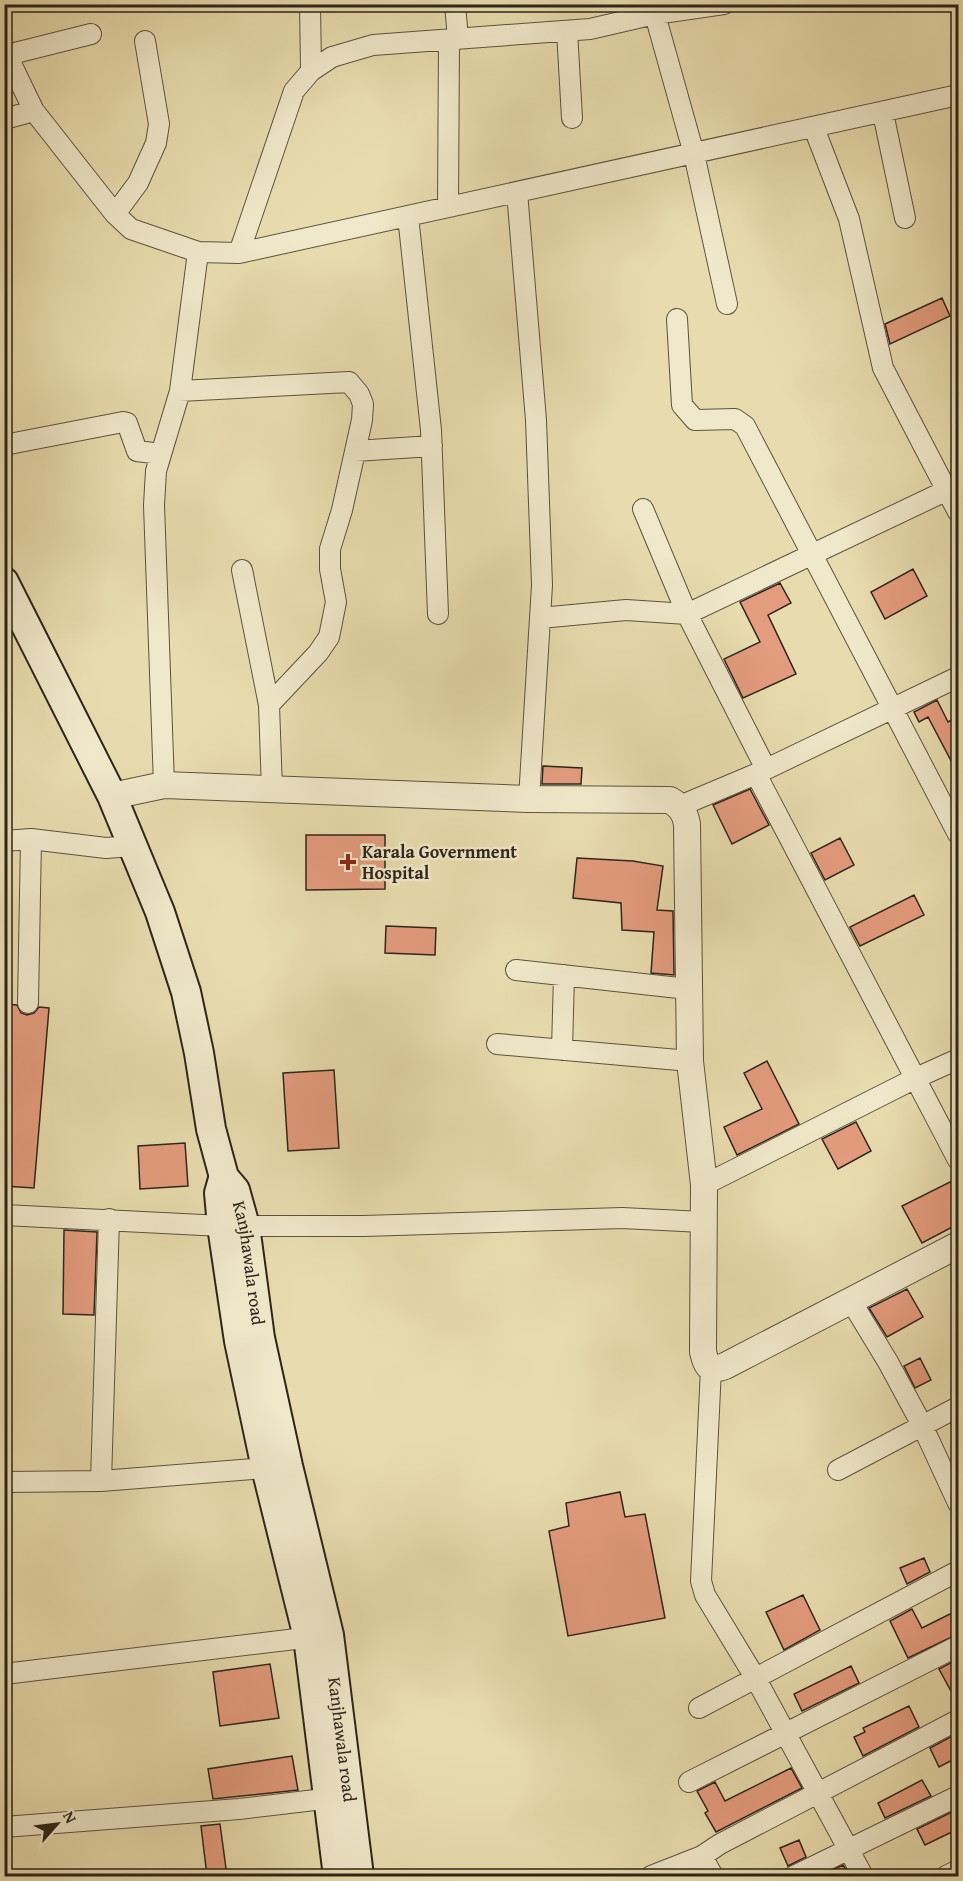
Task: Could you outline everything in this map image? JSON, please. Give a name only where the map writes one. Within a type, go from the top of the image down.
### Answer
[{"type":"main road","points":[[6,589],[112,796],[133,846]]},
{"type":"main road","name":"Kanjhawala road","points":[[133,846],[160,912],[186,992],[199,1053],[211,1129],[224,1178],[219,1193],[234,1226],[239,1341],[277,1467],[318,1636],[338,1798],[353,1876]]},
{"type":"street","points":[[310,4],[311,71]]},
{"type":"street","points":[[448,207],[455,4]]},
{"type":"street","points":[[239,253],[294,91],[311,71],[332,57],[374,45],[590,29],[653,9],[724,4]]},
{"type":"street","points":[[653,9],[694,154],[727,304]]},
{"type":"street","points":[[567,31],[572,118]]},
{"type":"street","points":[[91,34],[6,52],[34,111],[115,214],[131,229],[198,252],[239,253],[958,95]]},
{"type":"street","points":[[115,214],[138,183],[156,143],[159,124],[145,41]]},
{"type":"street","points":[[4,119],[34,111]]},
{"type":"street","points":[[883,113],[905,218]]},
{"type":"street","points":[[814,128],[849,219],[883,368],[953,488],[958,512]]},
{"type":"street","points":[[517,192],[536,420],[542,585],[529,799]]},
{"type":"street","points":[[408,216],[432,446],[438,614]]},
{"type":"street","points":[[164,785],[154,505],[156,471],[180,391],[198,252]]},
{"type":"street","points":[[677,319],[682,405],[694,420],[735,419],[745,426],[958,834]]},
{"type":"street","points":[[180,391],[349,382],[359,394],[363,404],[362,420],[342,510],[330,549],[330,569],[336,602],[329,637],[318,653],[269,705]]},
{"type":"street","points":[[4,445],[123,422],[127,423],[130,428],[137,451],[161,454]]},
{"type":"street","points":[[355,451],[432,446]]},
{"type":"street","points":[[540,618],[626,610],[687,614],[953,488]]},
{"type":"street","points":[[643,509],[687,614],[761,771],[958,1160]]},
{"type":"street","points":[[242,570],[269,705],[272,790]]},
{"type":"street","points":[[680,806],[761,771],[958,676]]},
{"type":"street","points":[[112,796],[164,785],[529,799],[670,800],[680,806],[686,816],[687,824],[690,1062],[704,1185],[703,1353],[706,1363],[716,1370],[725,1366],[958,1245]]},
{"type":"street","points":[[28,1003],[31,839]]},
{"type":"street","points":[[4,841],[31,839],[106,848],[133,846]]},
{"type":"street","points":[[516,970],[688,990]]},
{"type":"street","points":[[562,1050],[564,975]]},
{"type":"street","points":[[497,1044],[690,1062]]},
{"type":"street","points":[[704,1185],[958,1059]]},
{"type":"street","points":[[4,1215],[234,1226],[364,1226],[621,1218],[703,1222]]},
{"type":"street","points":[[101,1481],[109,1219]]},
{"type":"street","points":[[851,1301],[888,1362],[957,1494]]},
{"type":"street","points":[[711,1368],[701,1581],[705,1594],[756,1679],[863,1876]]},
{"type":"street","points":[[838,1470],[958,1407]]},
{"type":"street","points":[[4,1482],[101,1481],[277,1467]]},
{"type":"street","points":[[699,1708],[958,1571]]},
{"type":"street","points":[[4,1674],[318,1636]]},
{"type":"street","points":[[689,1782],[958,1646]]},
{"type":"street","points":[[651,1876],[702,1856],[720,1844],[958,1720]]},
{"type":"street","points":[[794,1876],[958,1796]]},
{"type":"street","points":[[4,1827],[239,1809],[338,1798]]},
{"type":"street","points":[[702,1856],[713,1876]]},
{"type":"building","points":[[942,298],[950,316],[890,344],[885,324]]},
{"type":"building","points":[[913,569],[927,596],[885,619],[871,592]]},
{"type":"building","points":[[780,583],[791,603],[768,615],[796,674],[743,698],[724,659],[760,642],[740,602]]},
{"type":"building","points":[[937,700],[948,722],[958,716],[958,774],[928,717],[919,722],[914,712]]},
{"type":"building","points":[[543,766],[582,768],[581,784],[542,784]]},
{"type":"building","points":[[750,789],[769,825],[732,844],[713,805]]},
{"type":"building","points":[[306,835],[385,835],[385,889],[306,890]]},
{"type":"building","points":[[840,838],[854,865],[825,880],[811,853]]},
{"type":"building","points":[[577,858],[633,861],[663,866],[657,910],[673,911],[674,975],[651,973],[654,932],[622,930],[621,903],[573,898]]},
{"type":"building","points":[[914,895],[924,915],[860,946],[850,927]]},
{"type":"building","points":[[386,926],[436,928],[435,955],[385,953]]},
{"type":"building","points":[[4,1004],[17,1005],[21,1013],[27,1015],[34,1013],[39,1007],[49,1008],[34,1188],[4,1186]]},
{"type":"building","points":[[767,1061],[799,1124],[737,1155],[724,1127],[762,1109],[744,1073]]},
{"type":"building","points":[[334,1070],[339,1148],[288,1151],[283,1073]]},
{"type":"building","points":[[856,1122],[871,1151],[838,1169],[822,1139]]},
{"type":"building","points":[[185,1143],[188,1186],[140,1189],[138,1146]]},
{"type":"building","points":[[958,1178],[958,1224],[922,1243],[902,1206]]},
{"type":"building","points":[[64,1230],[97,1232],[94,1315],[63,1314]]},
{"type":"building","points":[[907,1289],[923,1317],[887,1337],[869,1308]]},
{"type":"building","points":[[920,1358],[931,1380],[915,1388],[904,1366]]},
{"type":"building","points":[[620,1492],[625,1517],[645,1514],[665,1618],[568,1636],[549,1531],[569,1526],[566,1503]]},
{"type":"building","points":[[924,1558],[930,1572],[907,1584],[900,1568]]},
{"type":"building","points":[[803,1595],[820,1630],[784,1650],[766,1612]]},
{"type":"building","points":[[912,1609],[922,1628],[958,1610],[958,1634],[908,1658],[890,1621]]},
{"type":"building","points":[[958,1659],[958,1704],[939,1669]]},
{"type":"building","points":[[270,1664],[279,1718],[220,1726],[213,1672]]},
{"type":"building","points":[[851,1666],[859,1683],[802,1711],[794,1694]]},
{"type":"building","points":[[909,1706],[919,1727],[863,1756],[854,1737],[865,1732],[863,1728]]},
{"type":"building","points":[[958,1733],[958,1757],[939,1767],[930,1748]]},
{"type":"building","points":[[292,1756],[298,1790],[213,1799],[208,1769]]},
{"type":"building","points":[[791,1768],[802,1788],[716,1832],[705,1813],[708,1811],[697,1791],[715,1782],[725,1801]]},
{"type":"building","points":[[922,1780],[931,1796],[885,1818],[878,1803]]},
{"type":"building","points":[[958,1809],[958,1829],[925,1845],[917,1829]]},
{"type":"building","points":[[220,1824],[227,1876],[207,1876],[201,1826]]},
{"type":"building","points":[[799,1840],[806,1857],[788,1866],[780,1848]]},
{"type":"building","points":[[843,1865],[850,1876],[820,1876]]},
{"type":"place","name":"Karala Government Hospital","points":[[348,862]]}]
